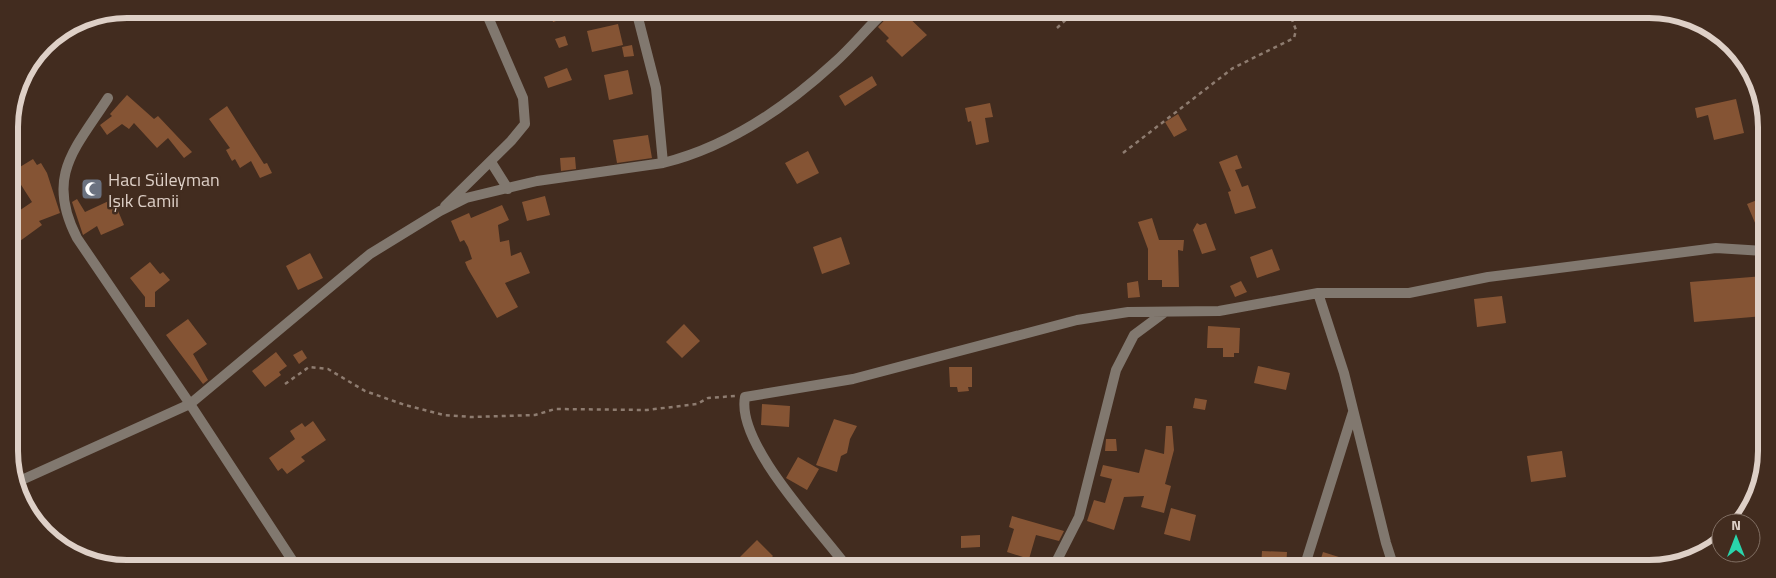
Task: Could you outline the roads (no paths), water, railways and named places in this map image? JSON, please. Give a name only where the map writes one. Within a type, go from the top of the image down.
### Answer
[{"type":"street","points":[[440,211],[511,142],[525,124],[523,98],[488,18]]},
{"type":"street","points":[[638,18],[656,88],[663,163]]},
{"type":"street","points":[[21,479],[190,404],[370,254],[440,211],[466,198],[537,181],[663,163],[685,157],[741,134],[834,64],[875,18]]},
{"type":"street","points":[[108,98],[71,155],[64,171],[63,200],[67,219],[81,245],[190,404],[292,560]]},
{"type":"street","points":[[491,162],[508,189]]},
{"type":"street","points":[[841,560],[789,494],[763,455],[746,419],[745,397],[853,379],[1077,320],[1128,312],[1219,311],[1318,292],[1409,292],[1488,277],[1716,248],[1759,251]]},
{"type":"street","points":[[1318,292],[1353,412],[1391,560]]},
{"type":"street","points":[[1057,560],[1079,517],[1116,370],[1134,335],[1165,312]]},
{"type":"street","points":[[1307,560],[1353,412]]},
{"type":"place","name":"Hacı Süleyman Işık Camii","points":[[92,189]]}]
